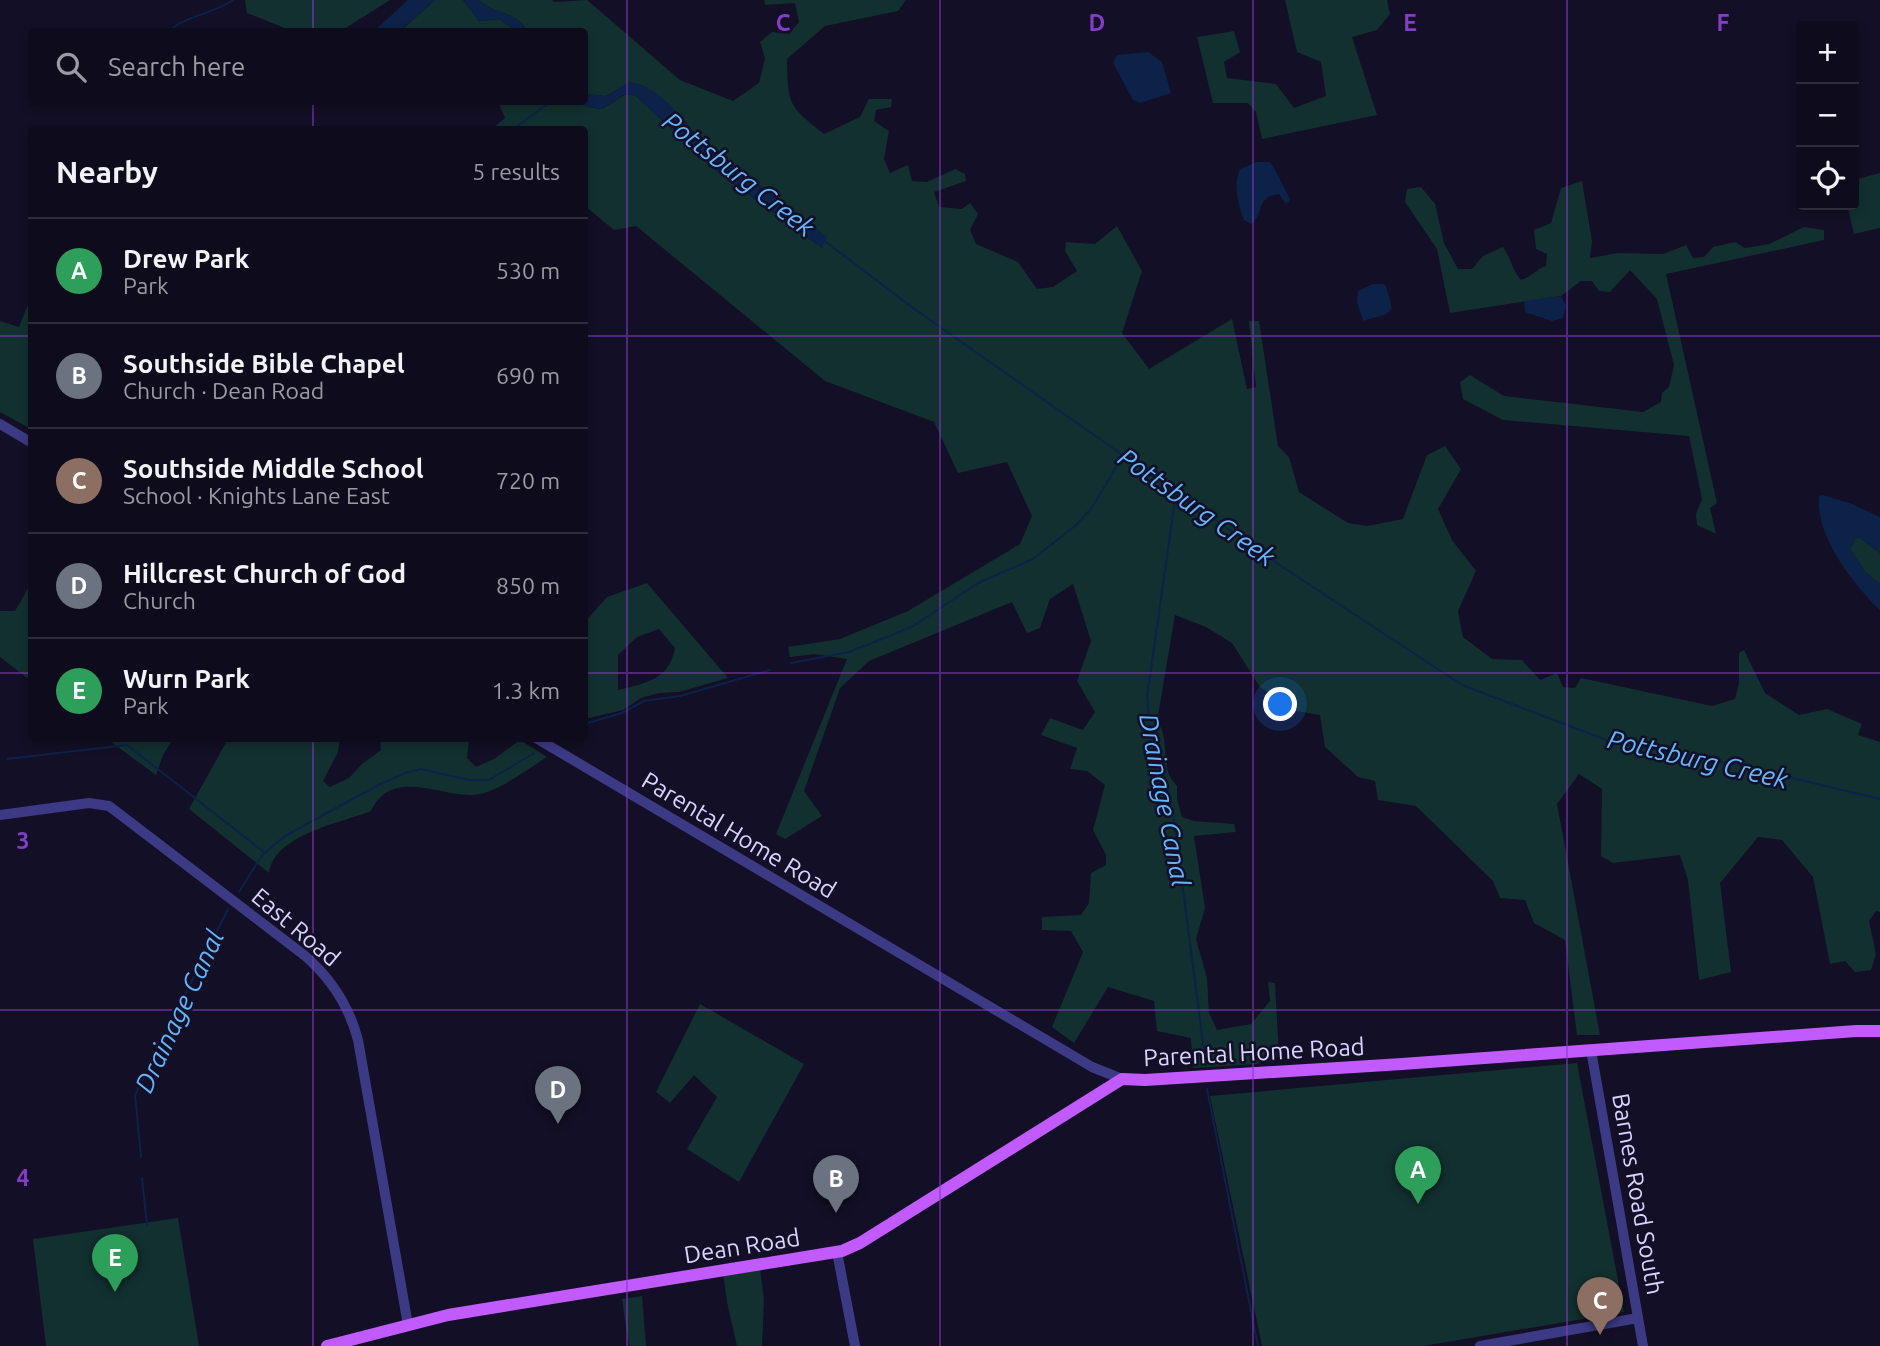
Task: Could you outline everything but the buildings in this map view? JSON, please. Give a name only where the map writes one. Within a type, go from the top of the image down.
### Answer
[{"type":"main road","name":"Parental Home Road","points":[[1856,1031],[1880,1025]]},
{"type":"main road","name":"Parental Home Road","points":[[1122,1079],[1145,1080],[1391,1065],[1880,1031]]},
{"type":"main road","name":"Dean Road","points":[[327,1346],[457,1314],[837,1252],[860,1243],[1122,1079]]},
{"type":"street","points":[[0,424],[28,441]]},
{"type":"street","name":"Parental Home Road","points":[[543,742],[1092,1067],[1122,1079]]},
{"type":"street","name":"East Road","points":[[0,815],[89,803],[109,806],[304,955],[325,975],[341,997],[358,1040],[408,1325]]},
{"type":"street","name":"Barnes Road South","points":[[1591,1050],[1643,1346]]},
{"type":"street","points":[[837,1252],[855,1346]]},
{"type":"street","points":[[1480,1346],[1638,1318]]},
{"type":"green space","points":[[245,0],[390,0],[346,28],[284,28],[247,13]]},
{"type":"green space","points":[[435,0],[463,0],[479,21],[499,19],[511,28],[404,28]]},
{"type":"green space","points":[[479,0],[587,0],[680,80],[733,101],[759,83],[765,58],[760,42],[772,32],[789,34],[799,22],[795,3],[765,5],[764,0],[906,0],[898,11],[825,26],[787,59],[792,103],[803,117],[824,134],[860,117],[869,99],[892,99],[891,107],[876,110],[874,121],[889,131],[884,159],[890,173],[908,165],[912,181],[927,182],[955,169],[965,174],[966,181],[934,192],[939,207],[962,209],[970,203],[978,214],[970,230],[976,244],[1018,262],[1037,289],[1053,287],[1077,271],[1065,251],[1066,242],[1095,244],[1117,226],[1142,271],[1122,333],[1149,369],[1232,319],[1247,389],[1256,387],[1249,321],[1259,321],[1278,446],[1289,457],[1299,492],[1348,523],[1367,526],[1403,519],[1427,455],[1445,446],[1461,469],[1438,509],[1452,540],[1476,571],[1458,611],[1463,637],[1492,659],[1522,660],[1540,680],[1557,673],[1563,687],[1575,688],[1581,678],[1712,706],[1735,699],[1739,683],[1739,653],[1744,650],[1765,693],[1799,715],[1827,709],[1862,724],[1858,735],[1880,742],[1880,912],[1876,911],[1869,921],[1876,954],[1871,970],[1855,972],[1845,961],[1830,964],[1813,877],[1782,840],[1758,837],[1720,883],[1731,972],[1699,980],[1688,880],[1680,855],[1613,863],[1601,856],[1602,789],[1579,774],[1557,804],[1600,1035],[1577,1035],[1565,940],[1534,923],[1525,900],[1500,898],[1493,881],[1416,806],[1378,800],[1375,781],[1358,777],[1325,747],[1320,715],[1296,711],[1260,687],[1232,643],[1206,627],[1175,615],[1158,716],[1164,738],[1167,769],[1177,786],[1182,817],[1194,821],[1234,824],[1236,832],[1194,836],[1205,908],[1196,939],[1207,978],[1209,1013],[1217,1030],[1251,1024],[1270,1001],[1268,982],[1275,983],[1279,1057],[1257,1064],[1193,1068],[1191,1038],[1157,1031],[1154,1001],[1108,987],[1074,1043],[1052,1027],[1083,952],[1071,931],[1042,930],[1042,917],[1081,915],[1089,903],[1091,873],[1106,865],[1106,855],[1093,830],[1105,785],[1087,771],[1070,769],[1077,748],[1041,735],[1050,718],[1083,730],[1095,712],[1077,681],[1091,641],[1073,584],[1050,599],[1040,628],[1027,633],[1012,602],[869,661],[840,688],[804,791],[822,816],[785,839],[776,834],[847,659],[814,654],[790,657],[788,647],[840,639],[908,611],[1020,544],[1032,516],[1007,462],[958,473],[934,422],[825,381],[636,226],[614,230],[588,208],[588,126],[496,126],[505,118],[499,105],[583,105],[602,109],[626,94],[636,96],[719,173],[822,248],[697,137],[682,117],[630,82],[606,96],[588,94],[588,28],[525,28],[511,16]]},
{"type":"green space","points":[[1285,0],[1387,0],[1390,14],[1377,30],[1352,37],[1377,115],[1262,139],[1256,112],[1248,103],[1213,103],[1197,37],[1234,31],[1240,52],[1224,62],[1227,78],[1276,84],[1294,108],[1326,96],[1321,62],[1297,52]]},
{"type":"green space","points":[[1880,173],[1880,228],[1854,234],[1848,210],[1859,210],[1859,179]]},
{"type":"green space","points":[[1582,181],[1592,241],[1590,258],[1618,253],[1663,254],[1686,245],[1693,258],[1704,257],[1713,247],[1735,242],[1745,248],[1769,244],[1804,227],[1824,230],[1824,240],[1666,274],[1717,503],[1710,508],[1716,534],[1697,525],[1696,514],[1702,499],[1689,436],[1503,420],[1463,399],[1460,382],[1470,375],[1504,396],[1643,412],[1661,402],[1662,393],[1669,387],[1674,365],[1657,299],[1630,270],[1610,292],[1599,291],[1592,281],[1581,281],[1561,296],[1450,313],[1437,249],[1405,202],[1407,189],[1421,187],[1435,204],[1444,243],[1458,269],[1472,269],[1483,256],[1503,247],[1521,280],[1546,266],[1547,254],[1536,249],[1534,230],[1551,223],[1561,188]]},
{"type":"green space","points":[[28,304],[28,427],[0,412],[0,321],[19,327]]},
{"type":"green space","points":[[1858,537],[1880,553],[1880,584],[1865,572],[1850,549]]},
{"type":"green space","points":[[647,583],[728,678],[679,692],[659,693],[641,698],[623,710],[588,718],[588,619],[607,597]],"holes":[[[659,629],[675,648],[672,659],[662,674],[647,682],[618,690],[618,655],[637,637]]]},
{"type":"green space","points":[[28,588],[28,679],[0,657],[0,611],[15,611]]},
{"type":"green space","points":[[111,742],[171,742],[156,775]]},
{"type":"green space","points":[[226,742],[340,742],[338,752],[323,781],[330,787],[349,778],[381,750],[380,742],[469,742],[467,758],[476,767],[494,759],[517,742],[523,742],[547,757],[506,783],[480,794],[466,795],[406,787],[392,790],[381,797],[371,811],[310,832],[295,840],[274,860],[269,873],[189,809]]},
{"type":"green space","points":[[700,1004],[804,1064],[739,1182],[687,1149],[717,1097],[694,1075],[670,1103],[656,1092]]},
{"type":"green space","points":[[1577,1063],[1624,1312],[1423,1346],[1262,1346],[1210,1096]]},
{"type":"green space","points":[[178,1218],[199,1346],[46,1346],[33,1239]]},
{"type":"green space","points":[[760,1269],[764,1300],[762,1346],[737,1346],[723,1274]]},
{"type":"green space","points":[[642,1296],[646,1346],[629,1346],[622,1299]]},
{"type":"water","points":[[408,0],[435,0],[402,28],[377,28]]},
{"type":"water","points":[[463,0],[479,0],[511,16],[525,28],[511,28],[499,19],[479,21]]},
{"type":"water","points":[[1148,52],[1162,62],[1171,93],[1140,103],[1133,100],[1113,63],[1117,55]]},
{"type":"water","points":[[630,82],[659,95],[697,137],[827,237],[822,248],[719,173],[636,96],[625,94],[602,109],[583,105],[588,105],[588,94],[606,96]]},
{"type":"water","points":[[1257,162],[1269,162],[1273,166],[1290,199],[1285,203],[1279,194],[1266,198],[1251,224],[1244,220],[1242,214],[1237,181],[1240,169]]},
{"type":"water","points":[[1373,284],[1386,286],[1392,308],[1387,314],[1363,321],[1357,302],[1358,291]]},
{"type":"water","points":[[1561,296],[1566,306],[1563,318],[1552,321],[1525,312],[1524,301]]},
{"type":"water","points":[[1823,495],[1880,517],[1880,553],[1858,537],[1850,549],[1865,572],[1880,584],[1880,610],[1848,573],[1829,543],[1819,511],[1819,496]]},
{"type":"waterway","points":[[173,28],[233,0]]},
{"type":"waterway","points":[[517,126],[546,105]]},
{"type":"waterway","name":"Pottsburg Creek","points":[[826,242],[913,308],[1281,566],[1462,685],[1609,741],[1742,766],[1880,799]]},
{"type":"waterway","name":"Drainage Canal","points":[[791,663],[849,652],[897,633],[913,626],[978,583],[1033,559],[1076,525],[1091,509],[1123,456]]},
{"type":"waterway","name":"Drainage Canal","points":[[1176,493],[1147,697],[1151,739],[1158,753],[1173,813],[1206,1066]]},
{"type":"waterway","name":"Drainage Canal","points":[[588,723],[622,713],[644,701],[680,696],[770,670]]},
{"type":"waterway","points":[[7,759],[127,745],[264,852]]},
{"type":"waterway","name":"Drainage Canal","points":[[239,892],[262,855],[285,836],[380,784],[421,769],[468,780],[489,780],[534,753]]},
{"type":"waterway","name":"Drainage Canal","points":[[141,1157],[135,1095],[228,909]]},
{"type":"waterway","name":"Drainage Canal","points":[[1207,1089],[1258,1346]]},
{"type":"waterway","points":[[142,1178],[147,1225]]},
{"type":"place","name":"Hillcrest Church of God","points":[[558,1124]]},
{"type":"place","name":"Drew Park","points":[[1418,1204]]},
{"type":"place","name":"Southside Bible Chapel","points":[[836,1213]]},
{"type":"place","name":"Wurn Park","points":[[115,1292]]},
{"type":"place","name":"Southside Middle School","points":[[1600,1335]]}]
